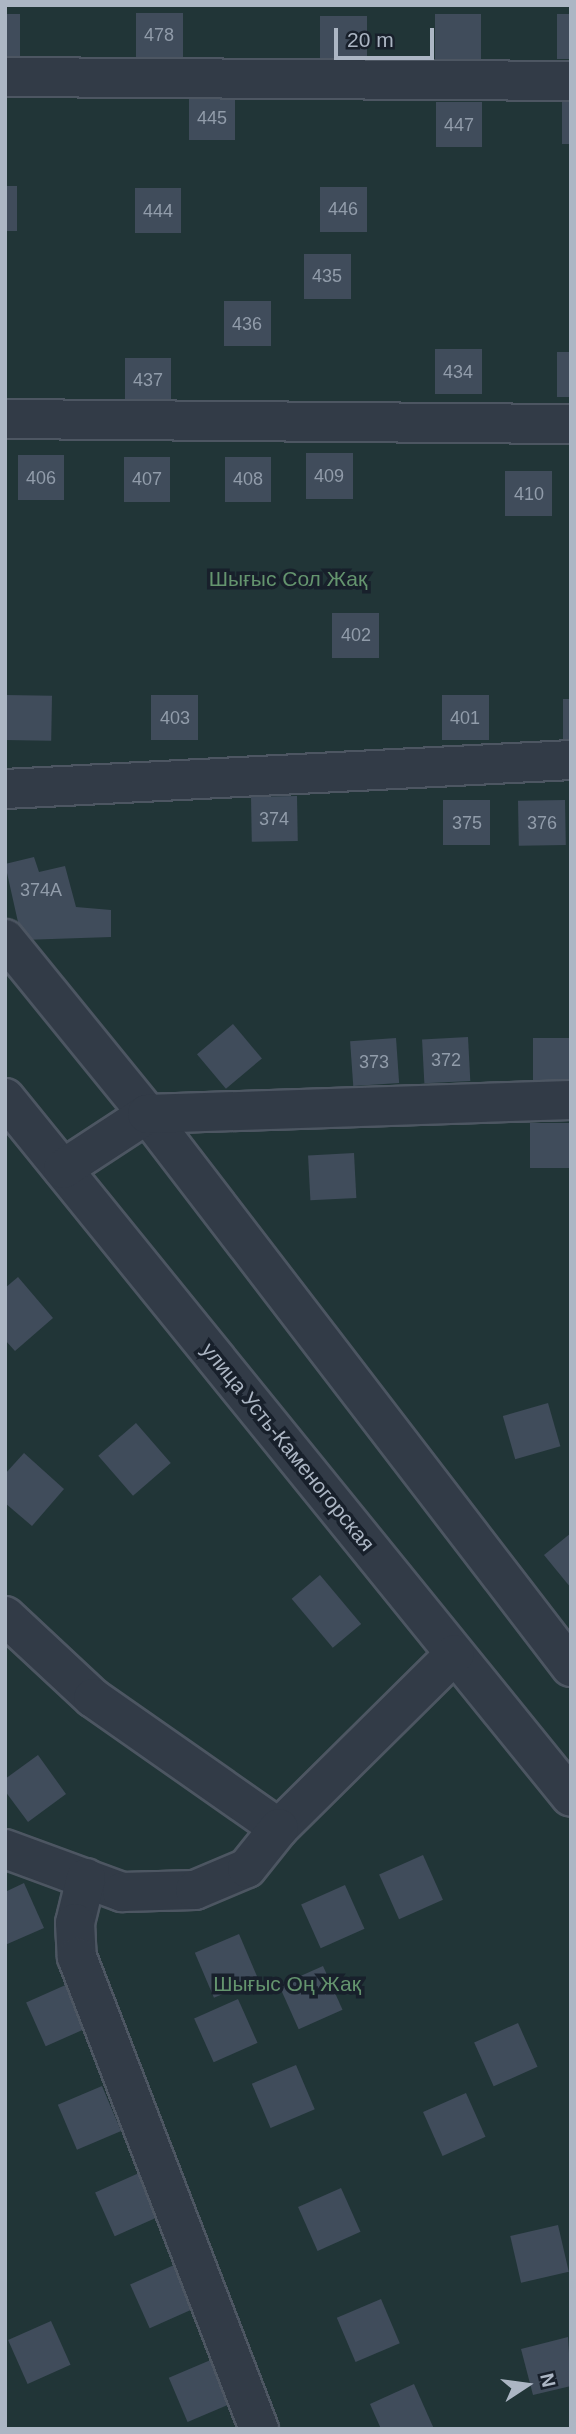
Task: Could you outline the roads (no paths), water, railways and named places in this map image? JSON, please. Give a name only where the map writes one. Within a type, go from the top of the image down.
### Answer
[{"type":"street","points":[[5,77],[571,81]]},
{"type":"street","points":[[5,419],[571,424]]},
{"type":"street","points":[[5,789],[571,760]]},
{"type":"street","points":[[5,939],[147,1114],[571,1667]]},
{"type":"street","name":"улица Усть-Каменогорская","points":[[5,1098],[571,1797]]},
{"type":"street","points":[[63,1169],[147,1114],[571,1100]]},
{"type":"street","points":[[5,1616],[93,1698],[279,1828]]},
{"type":"street","points":[[5,1849],[122,1892],[195,1890],[247,1868],[279,1828],[455,1654]]},
{"type":"street","points":[[86,1878],[75,1923],[77,1957],[258,2429]]},
{"type":"park label","name":"Шығыс Сол Жақ","points":[[288,579]]},
{"type":"park label","name":"Шығыс Оң Жақ","points":[[287,1984]]}]
